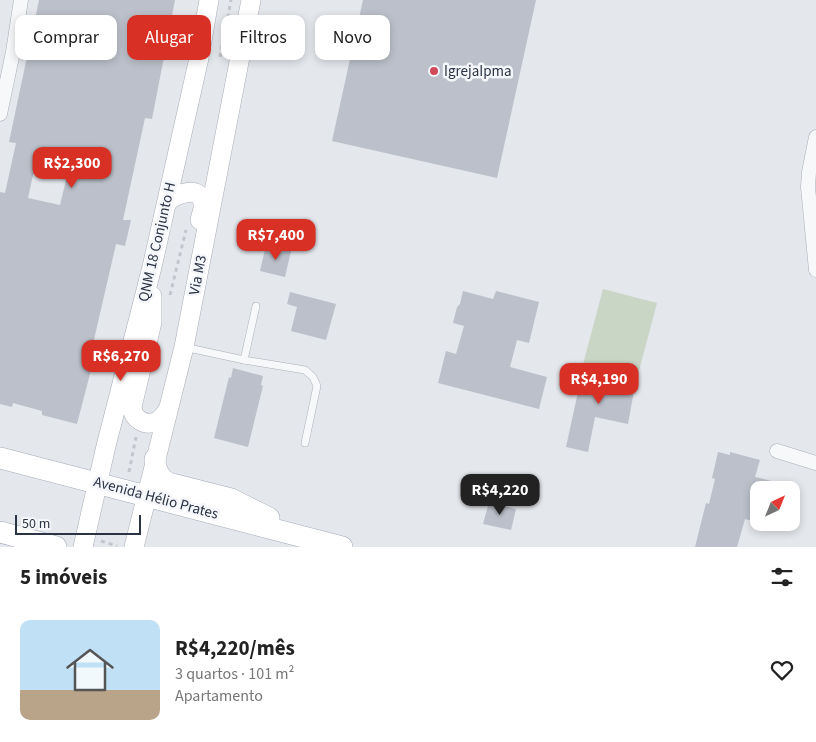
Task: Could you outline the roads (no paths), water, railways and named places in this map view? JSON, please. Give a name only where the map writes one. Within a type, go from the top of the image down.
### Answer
[{"type":"main road","name":"QNM 18 Conjunto H","points":[[98,482],[167,202],[199,58],[209,0]]},
{"type":"main road","name":"Via M3","points":[[134,547],[184,347],[251,0]]},
{"type":"main road","points":[[167,202],[176,195],[189,192],[195,193],[202,198],[203,203],[185,285],[184,347]]},
{"type":"main road","points":[[152,267],[152,322],[132,412],[139,420],[148,423],[157,422],[167,411]]},
{"type":"main road","name":"Avenida Hélio Prates","points":[[0,458],[342,547]]},
{"type":"main road","name":"Avenida Hélio Prates","points":[[155,459],[158,473],[168,483],[231,499],[312,539]]},
{"type":"main road","points":[[83,547],[98,482]]},
{"type":"main road","points":[[0,532],[56,547]]},
{"type":"street","points":[[0,114],[13,52],[21,0]]},
{"type":"street","points":[[816,137],[808,187],[816,270]]},
{"type":"street","points":[[777,451],[816,463]]},
{"type":"lane","points":[[244,360],[256,306]]},
{"type":"lane","points":[[184,347],[244,360],[305,370],[313,377],[317,386],[305,443]]},
{"type":"place","name":"IgrejaIpma","points":[[434,71]]}]
